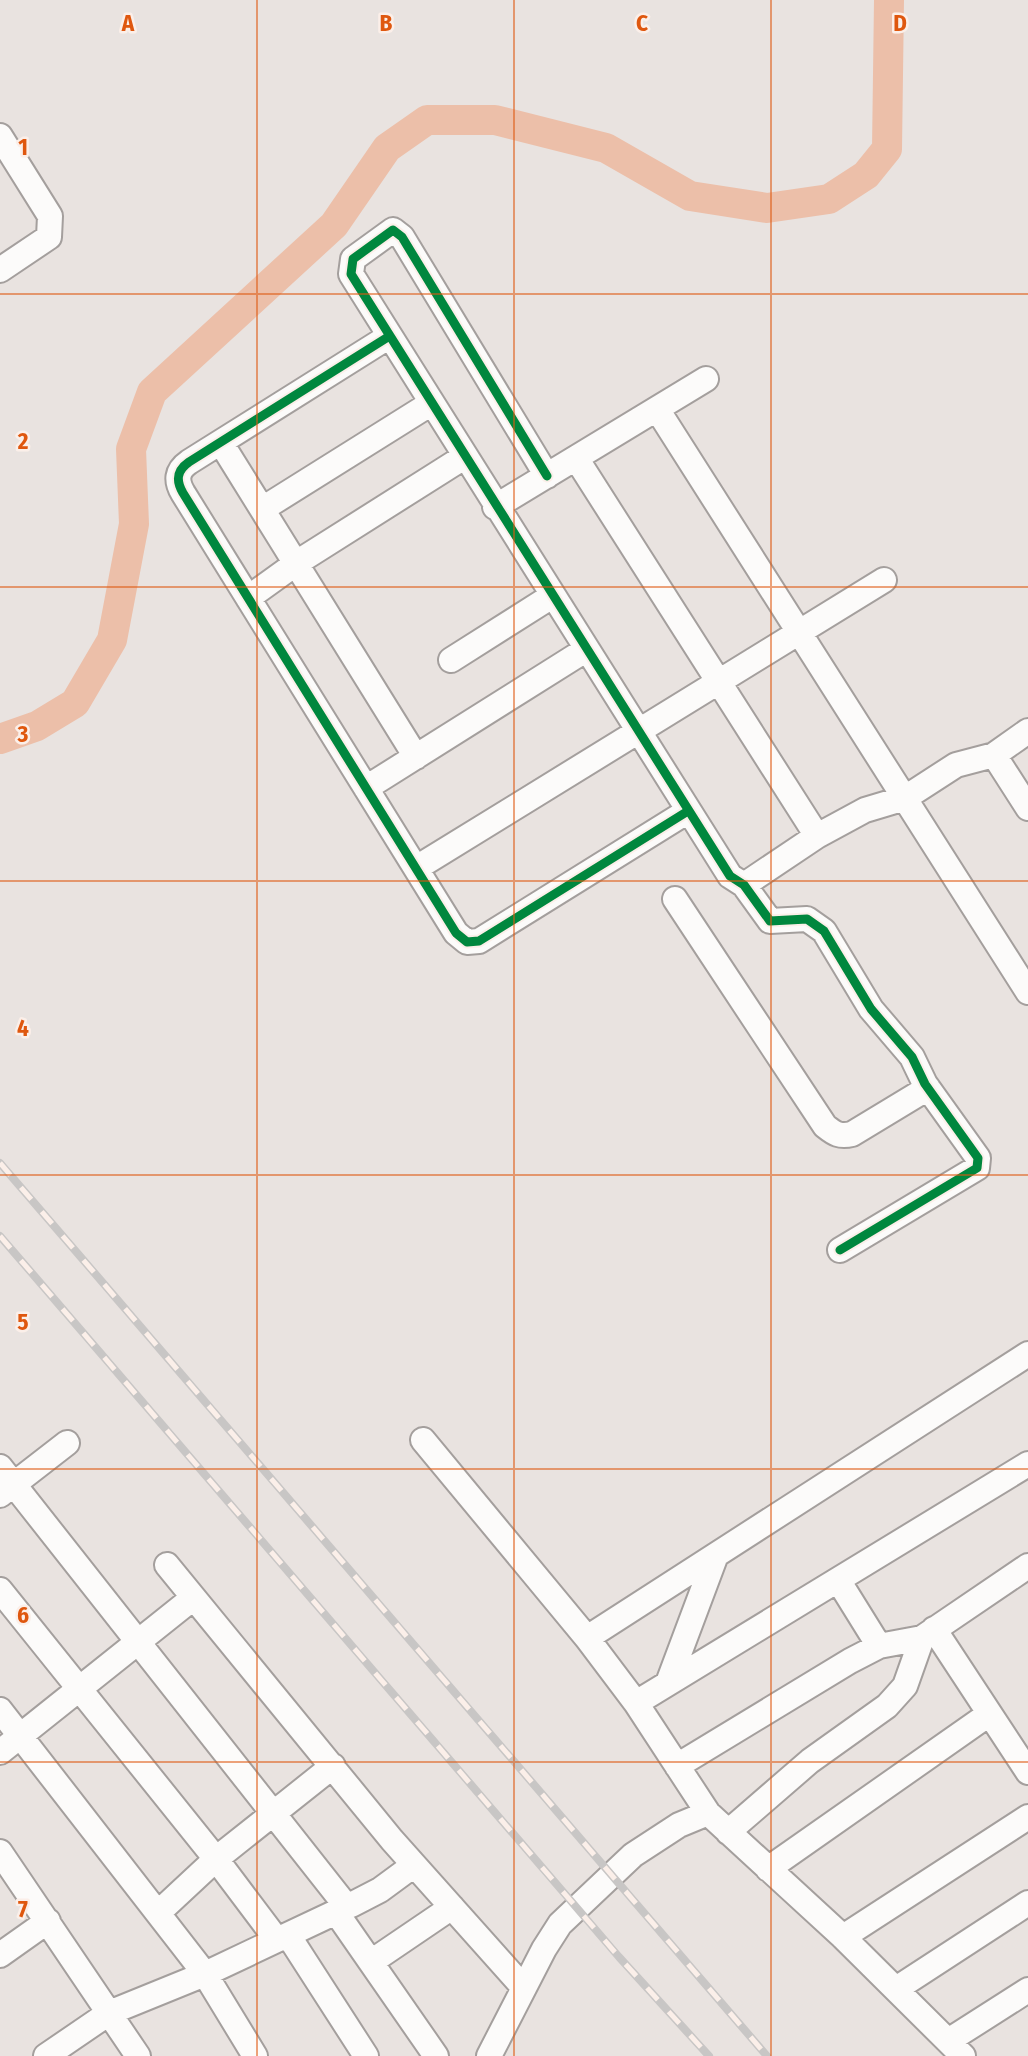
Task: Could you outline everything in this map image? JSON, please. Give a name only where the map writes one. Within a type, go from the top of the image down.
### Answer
[{"type":"street","points":[[0,136],[50,216],[52,226],[49,237],[0,270]]},
{"type":"street","points":[[547,476],[402,237],[393,230],[353,259],[351,274],[388,337],[733,881],[744,886],[770,921],[807,919],[824,930],[870,1009],[912,1056],[928,1088],[978,1158],[979,1165],[840,1250]]},
{"type":"street","points":[[388,337],[184,466],[178,480],[183,493],[418,867],[456,933],[462,940],[474,942],[688,811]]},
{"type":"street","points":[[495,507],[706,379]]},
{"type":"street","points":[[264,508],[430,404]]},
{"type":"street","points":[[657,409],[1028,992]]},
{"type":"street","points":[[221,443],[298,562],[416,757]]},
{"type":"street","points":[[248,598],[298,562],[464,457]]},
{"type":"street","points":[[576,458],[817,836]]},
{"type":"street","points":[[418,867],[639,734],[884,580]]},
{"type":"street","points":[[451,660],[552,596]]},
{"type":"street","points":[[366,788],[587,649]]},
{"type":"street","points":[[744,886],[817,836],[865,810],[905,798],[956,765],[994,755],[1028,731]]},
{"type":"street","points":[[994,755],[1028,808]]},
{"type":"street","points":[[675,899],[825,1126],[834,1133],[843,1136],[852,1134],[928,1088]]},
{"type":"street","points":[[587,1639],[1028,1354]]},
{"type":"street","points":[[423,1440],[587,1639],[636,1703],[708,1813],[843,1937],[956,2049],[1028,1990]]},
{"type":"street","points":[[67,1443],[5,1482],[275,1812],[342,1910],[371,1962],[436,2056]]},
{"type":"street","points":[[636,1703],[1028,1464]]},
{"type":"street","points":[[668,1683],[716,1555]]},
{"type":"street","points":[[167,1564],[414,1865],[524,1988]]},
{"type":"street","points":[[677,1766],[850,1661],[879,1646],[928,1633],[1028,1566]]},
{"type":"street","points":[[838,1580],[879,1646]]},
{"type":"street","points":[[0,1590],[79,1691],[283,1938],[366,2056]]},
{"type":"street","points":[[0,1752],[193,1598]]},
{"type":"street","points":[[928,1633],[989,1714],[1028,1772]]},
{"type":"street","points":[[728,1832],[810,1760],[887,1706],[905,1686],[928,1633]]},
{"type":"street","points":[[0,1710],[205,1973],[255,2056]]},
{"type":"street","points":[[768,1869],[989,1714]]},
{"type":"street","points":[[158,1913],[216,1859],[333,1766]]},
{"type":"street","points":[[489,2056],[560,1924],[633,1855],[679,1825],[708,1813]]},
{"type":"street","points":[[843,1937],[1028,1817]]},
{"type":"street","points":[[0,1853],[138,2056]]},
{"type":"street","points":[[46,2056],[109,2012],[205,1973],[342,1910],[380,1890],[414,1865]]},
{"type":"street","points":[[896,1989],[1028,1903]]},
{"type":"street","points":[[371,1962],[452,1907]]},
{"type":"street","points":[[0,1955],[48,1921]]},
{"type":"waterway","points":[[0,739],[37,726],[75,703],[112,640],[134,524],[131,449],[152,392],[334,225],[387,148],[427,120],[495,120],[606,148],[690,196],[767,208],[829,199],[866,175],[887,149],[889,0]]},
{"type":"railway","points":[[0,1163],[767,2056]]},
{"type":"railway","points":[[0,1236],[619,1957],[709,2056]]},
{"type":"cycle path","points":[[547,476],[402,237],[393,230],[353,259],[351,274],[730,876],[744,885],[770,921],[807,919],[824,931],[871,1009],[912,1057],[925,1084],[978,1158],[977,1168],[840,1250]]},
{"type":"cycle path","points":[[388,337],[189,462],[182,469],[178,480],[183,493],[456,933],[467,942],[479,941],[688,811]]}]
